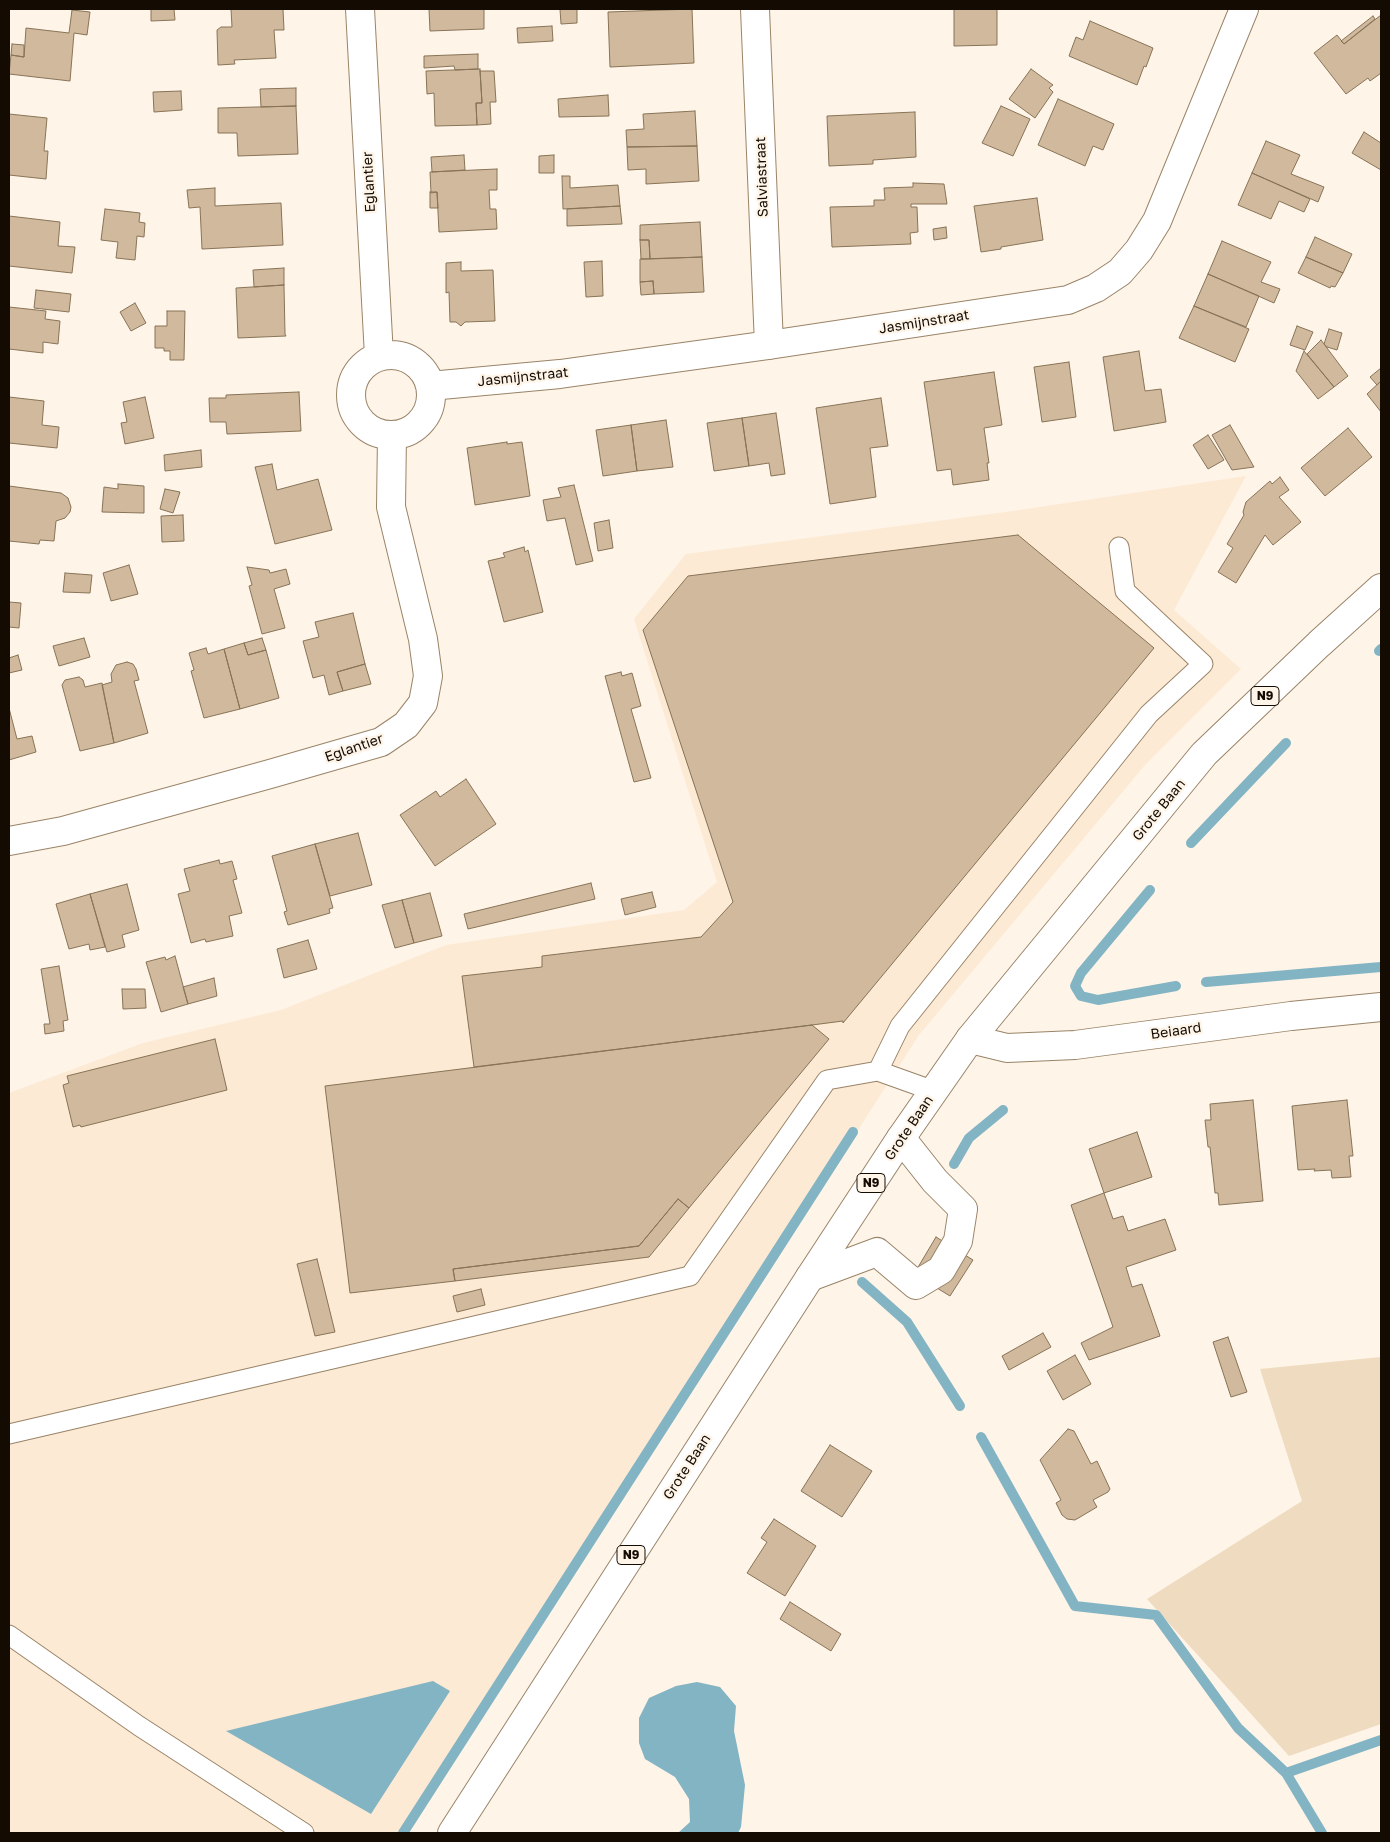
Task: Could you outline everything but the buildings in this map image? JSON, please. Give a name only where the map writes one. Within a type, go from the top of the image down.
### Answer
[{"type":"street","name":"Eglantier","points":[[360,9],[379,356]]},
{"type":"street","name":"Salviastraat","points":[[755,9],[769,345]]},
{"type":"street","name":"Jasmijnstraat","points":[[430,386],[560,374],[769,345],[1068,300],[1096,288],[1120,272],[1139,250],[1157,221],[1244,9]]},
{"type":"street","points":[[389,354],[407,358],[416,364],[426,374],[430,386],[430,406],[418,425],[405,432],[392,435],[370,430],[361,423],[354,411],[350,395],[352,381],[362,367],[379,356],[389,354]]},
{"type":"street","name":"Eglantier","points":[[9,841],[63,831],[381,742],[406,725],[423,703],[428,676],[424,639],[390,507],[392,435]]},
{"type":"street","name":"Grote Baan","points":[[452,1833],[810,1276],[901,1138],[970,1039],[1204,754],[1319,644],[1381,588]]},
{"type":"street","name":"Beiaard","points":[[970,1039],[1007,1048],[1075,1044],[1292,1016],[1381,1007]]},
{"type":"street","points":[[810,1276],[877,1252],[916,1285],[941,1270],[958,1241],[962,1209],[934,1181],[901,1138]]},
{"type":"lane","points":[[878,1071],[900,1026],[1149,714],[1203,664],[1125,591],[1119,547]]},
{"type":"lane","points":[[9,1434],[690,1276],[827,1080],[878,1071],[934,1091]]},
{"type":"lane","points":[[9,1635],[139,1726],[304,1833]]},
{"type":"shaded area","points":[[1246,476],[1174,610],[1241,669],[1146,764],[919,1035],[407,1833],[9,1833],[9,1093],[143,1043],[281,1010],[446,945],[684,910],[717,882],[634,619],[686,554],[1013,511]]},
{"type":"shaded area","points":[[1381,1357],[1381,1724],[1289,1756],[1147,1599],[1302,1501],[1260,1369]]},
{"type":"water","points":[[433,1681],[450,1691],[371,1814],[226,1731]]},
{"type":"water","points":[[697,1682],[720,1687],[736,1706],[734,1731],[745,1785],[741,1827],[738,1833],[678,1833],[690,1822],[689,1799],[675,1777],[645,1759],[639,1743],[639,1718],[649,1698],[676,1686]]},
{"type":"waterway","points":[[1191,843],[1286,743]]},
{"type":"waterway","points":[[1150,890],[1081,973],[1075,986],[1081,996],[1098,1000],[1176,986]]},
{"type":"waterway","points":[[1206,982],[1381,967]]},
{"type":"waterway","points":[[954,1164],[969,1138],[1003,1110]]},
{"type":"waterway","points":[[403,1833],[853,1132]]},
{"type":"waterway","points":[[862,1282],[907,1322],[960,1406]]},
{"type":"waterway","points":[[981,1437],[1075,1606],[1156,1615],[1238,1728],[1286,1773],[1322,1833]]},
{"type":"waterway","points":[[1286,1773],[1381,1740]]}]
